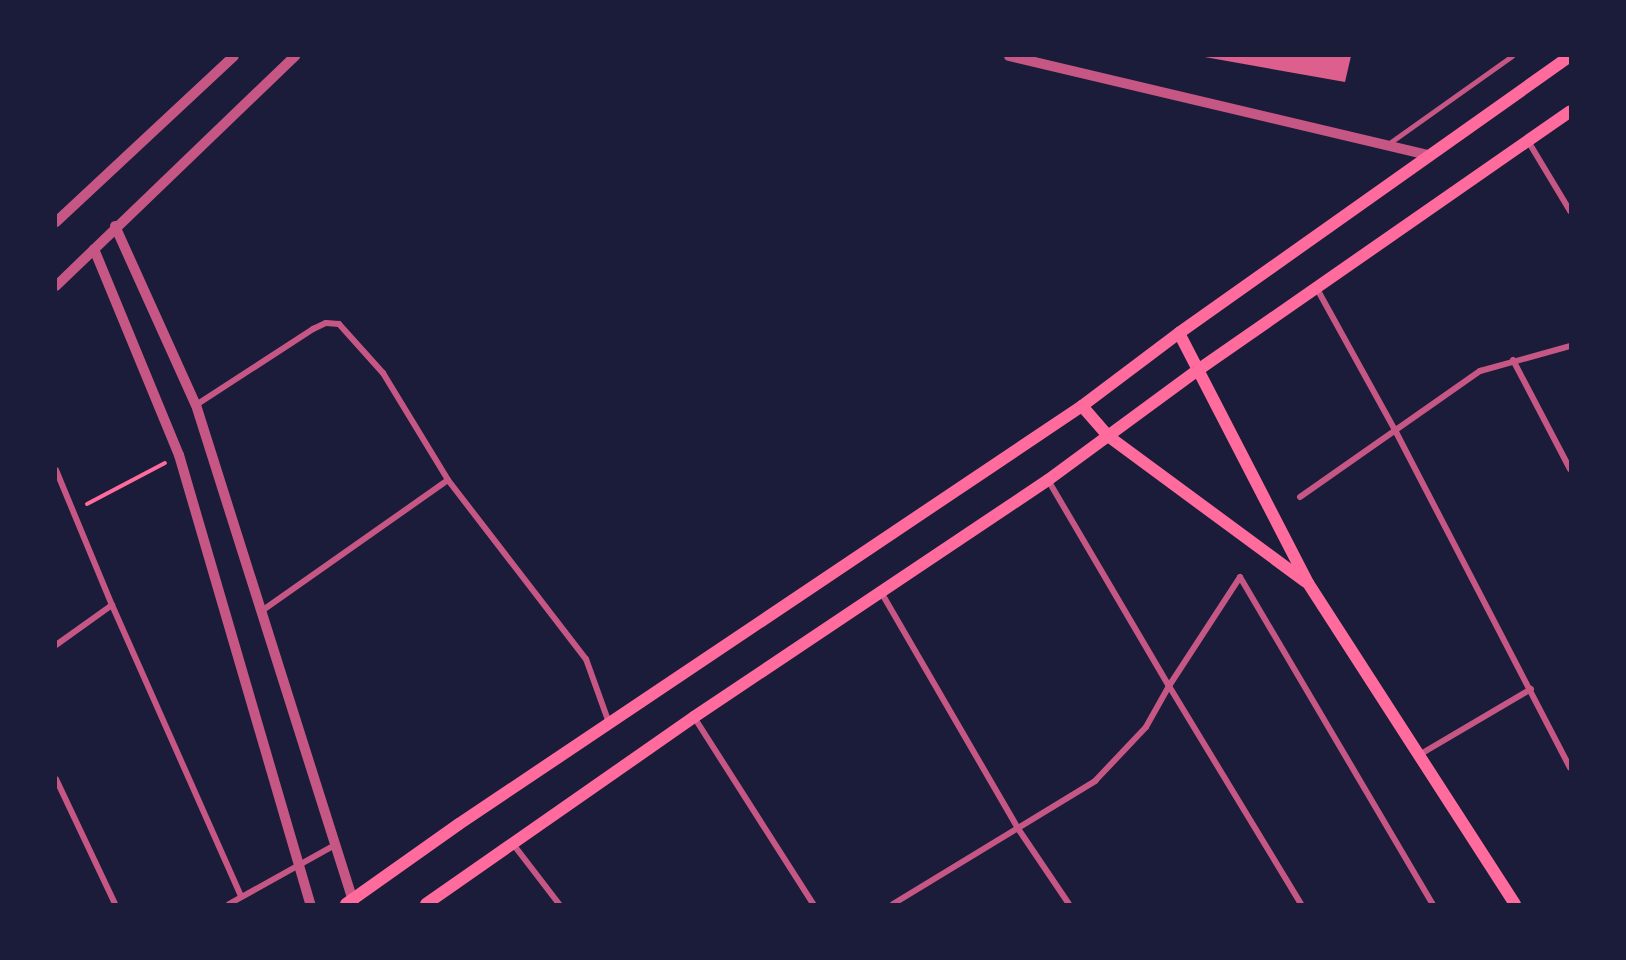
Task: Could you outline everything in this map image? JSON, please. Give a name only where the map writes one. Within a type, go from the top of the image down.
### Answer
[{"type":"main road","points":[[351,903],[609,723],[1082,406],[1179,333],[1570,56]]},
{"type":"main road","points":[[426,904],[880,590],[1048,480],[1198,370],[1570,111]]},
{"type":"main road","points":[[1179,333],[1308,583],[1515,904]]},
{"type":"main road","points":[[1082,406],[1108,436],[1308,583]]},
{"type":"street","points":[[56,222],[234,56]]},
{"type":"street","points":[[56,286],[115,226],[295,56]]},
{"type":"street","points":[[1009,56],[1428,155]]},
{"type":"street","points":[[1387,145],[1512,56]]},
{"type":"street","points":[[1528,141],[1570,211]]},
{"type":"street","points":[[115,226],[196,405],[263,610],[336,845],[351,903]]},
{"type":"street","points":[[94,249],[179,455],[300,863],[310,904]]},
{"type":"street","points":[[1316,287],[1396,432],[1570,768]]},
{"type":"street","points":[[196,405],[313,329],[326,323],[339,324],[383,373],[448,480],[586,660],[609,723]]},
{"type":"street","points":[[1300,497],[1396,432],[1438,398],[1479,371],[1570,346]]},
{"type":"street","points":[[1513,360],[1570,469]]},
{"type":"street","points":[[56,470],[112,605],[241,896]]},
{"type":"street","points":[[263,610],[448,480]]},
{"type":"street","points":[[1048,480],[1168,686],[1301,904]]},
{"type":"street","points":[[893,904],[1019,830],[1095,781],[1146,727],[1168,686],[1240,577],[1433,904]]},
{"type":"street","points":[[880,590],[1019,830],[1069,904]]},
{"type":"street","points":[[56,645],[112,605]]},
{"type":"street","points":[[1419,755],[1531,689]]},
{"type":"street","points":[[694,717],[813,904]]},
{"type":"street","points":[[56,779],[115,904]]},
{"type":"street","points":[[513,844],[559,904]]},
{"type":"street","points":[[229,904],[336,845]]},
{"type":"path","points":[[73,511],[179,455]]},
{"type":"building","points":[[1199,56],[1351,56],[1345,82]]}]
